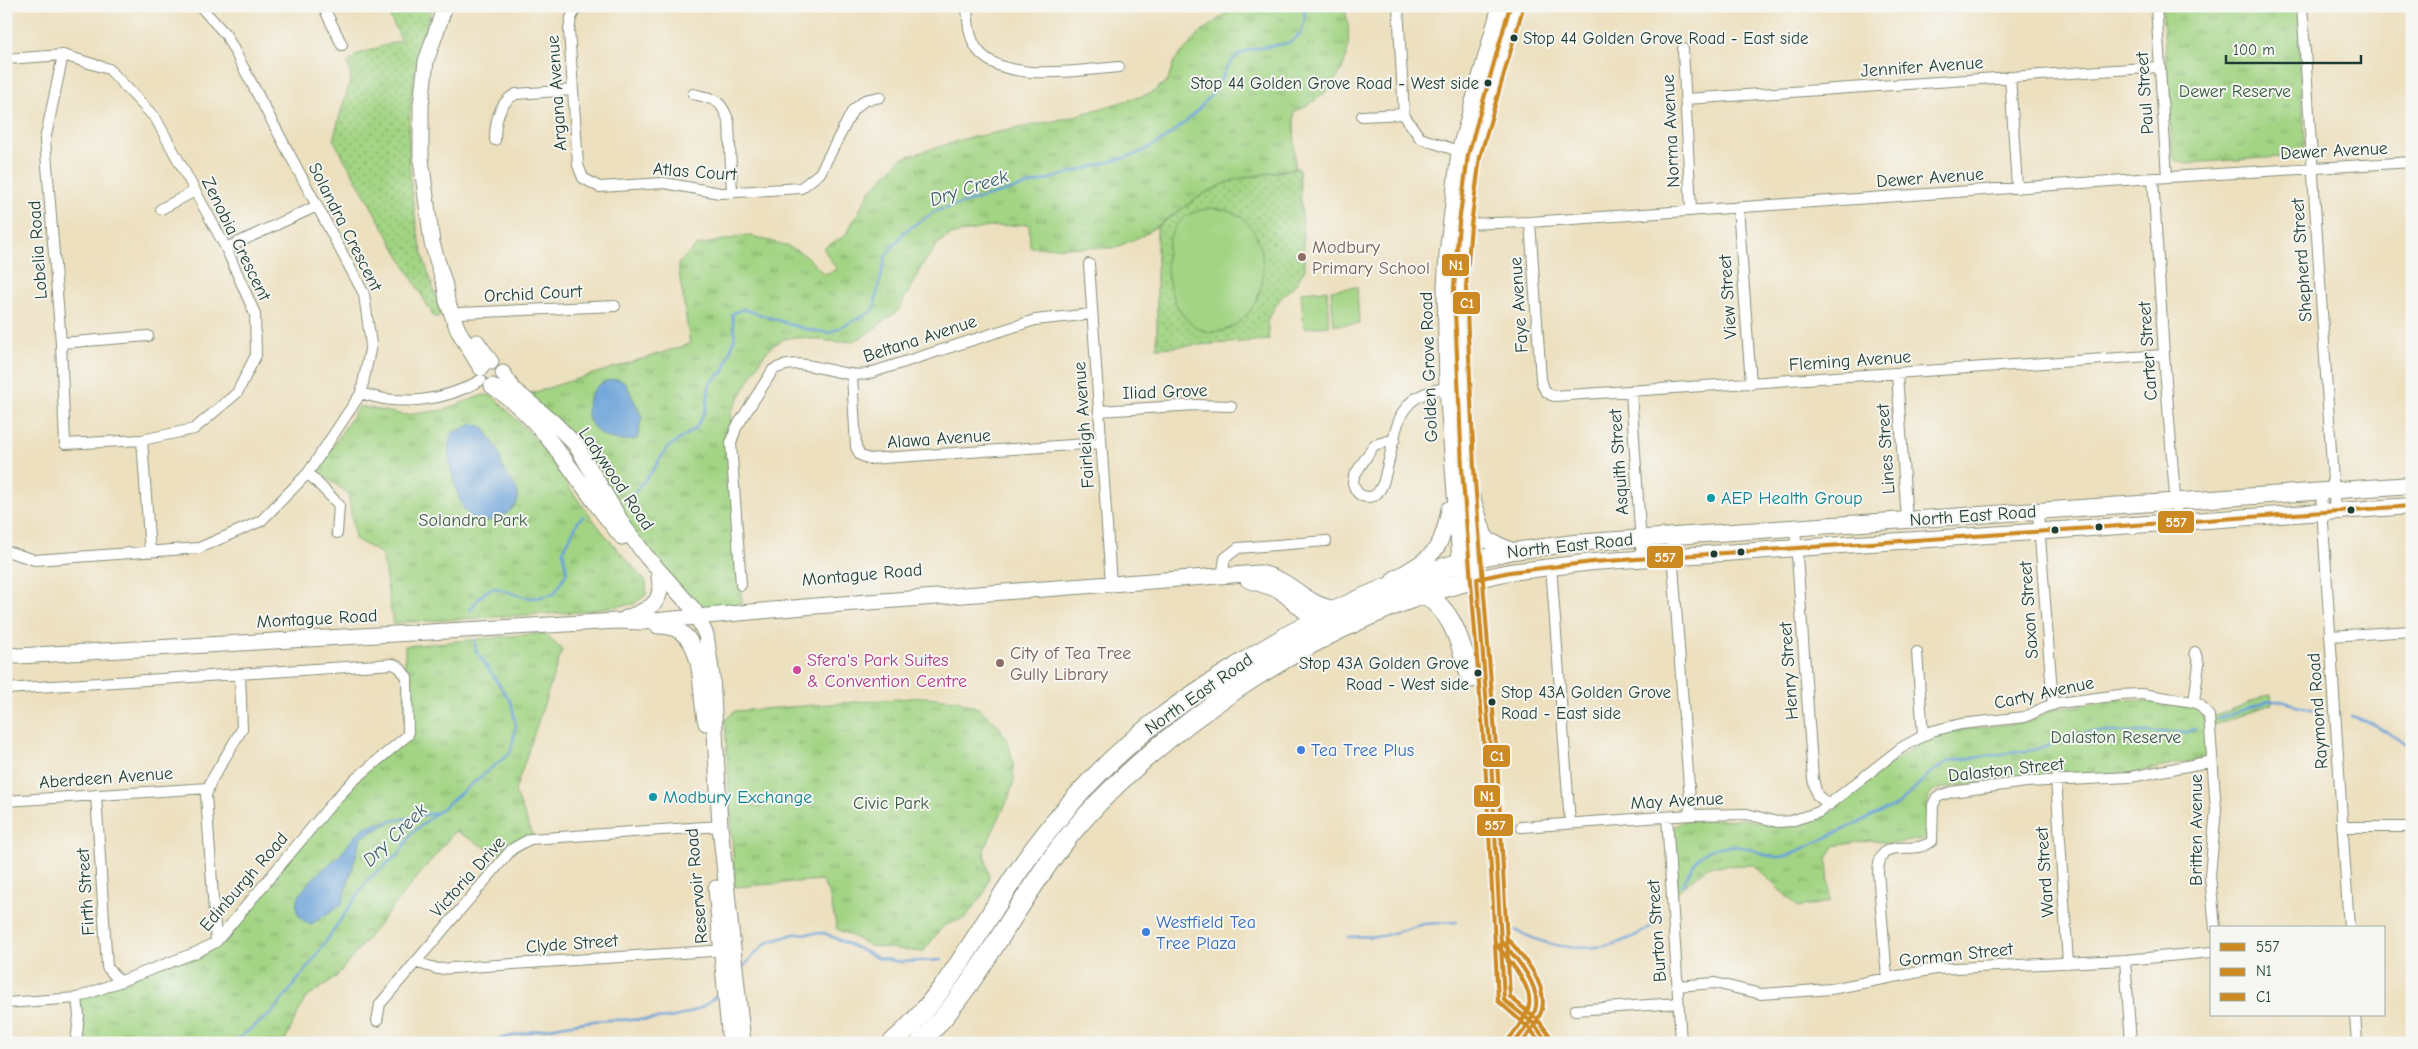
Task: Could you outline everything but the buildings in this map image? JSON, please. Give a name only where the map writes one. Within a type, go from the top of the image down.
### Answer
[{"type":"highway","name":"North East Road","points":[[920,1043],[939,1023],[978,956],[1012,882],[1052,825],[1120,753],[1190,697],[1261,651],[1315,620],[1401,581],[1468,561]]},
{"type":"highway","name":"North East Road","points":[[892,1043],[914,1024],[978,956],[1085,816],[1132,770],[1201,714],[1297,653],[1387,608],[1469,581]]},
{"type":"highway","points":[[1426,595],[1440,605],[1452,620],[1471,678]]},
{"type":"highway","points":[[1190,697],[1201,714]]},
{"type":"main road","name":"Ladywood Road","points":[[445,6],[426,61],[420,105],[421,159],[431,234],[445,286],[457,316],[486,374],[548,436],[589,496],[691,614]]},
{"type":"main road","name":"Golden Grove Road","points":[[1469,581],[1469,488],[1458,224],[1459,152],[1500,6]]},
{"type":"main road","name":"Golden Grove Road","points":[[1468,561],[1453,484],[1447,388],[1445,287],[1474,156],[1517,6]]},
{"type":"main road","name":"Ladywood Road","points":[[486,374],[498,364],[513,388],[553,422],[576,445],[625,528],[691,614]]},
{"type":"main road","points":[[1370,594],[1422,562],[1435,551],[1443,540],[1453,484]]},
{"type":"main road","name":"North East Road","points":[[1468,561],[1513,551],[1574,543],[2412,485]]},
{"type":"main road","points":[[1469,488],[1484,535],[1489,541],[1513,551]]},
{"type":"main road","name":"North East Road","points":[[1469,581],[1551,566],[2412,506]]},
{"type":"main road","name":"Montague Road","points":[[10,656],[617,621],[1259,573],[1272,575],[1291,585],[1312,602],[1337,609]]},
{"type":"main road","name":"Montague Road","points":[[1222,577],[1257,582],[1278,590],[1315,620]]},
{"type":"main road","points":[[617,621],[654,606],[660,596],[659,578]]},
{"type":"main road","points":[[1315,620],[1332,622],[1387,608]]},
{"type":"main road","name":"Reservoir Road","points":[[691,614],[704,661],[706,723],[727,950],[730,1043]]},
{"type":"main road","name":"Reservoir Road","points":[[691,614],[709,648],[712,676],[715,826]]},
{"type":"main road","points":[[617,621],[676,628],[683,633],[691,643],[698,661],[706,723]]},
{"type":"main road","name":"Reservoir Road","points":[[727,950],[743,1043]]},
{"type":"street","name":"Solandra Crescent","points":[[6,550],[35,560],[199,548],[261,521],[308,473],[361,392],[371,345],[364,294],[226,35],[200,6]]},
{"type":"street","points":[[323,6],[342,45]]},
{"type":"street","name":"Argana Avenue","points":[[577,6],[571,18],[569,30],[578,164],[583,178]]},
{"type":"street","points":[[967,6],[970,35],[975,46],[995,64],[1008,69],[1049,72],[1119,67]]},
{"type":"street","points":[[1398,6],[1404,114],[1420,138],[1474,156]]},
{"type":"street","name":"Paul Street","points":[[2156,6],[2167,177]]},
{"type":"street","name":"Shepherd Street","points":[[2302,6],[2312,168],[2328,513]]},
{"type":"street","name":"Norma Avenue","points":[[1683,49],[1691,211]]},
{"type":"street","name":"Zenobia Crescent","points":[[6,59],[62,55],[109,69],[156,120],[226,248],[255,314],[256,356],[237,394],[194,429],[142,440],[65,444]]},
{"type":"street","name":"Lobelia Road","points":[[62,55],[45,140],[61,343],[65,444]]},
{"type":"street","name":"Jennifer Avenue","points":[[1686,98],[2160,67]]},
{"type":"street","points":[[2010,76],[2017,188]]},
{"type":"street","points":[[495,140],[495,126],[500,110],[509,97],[516,94],[573,90]]},
{"type":"street","points":[[692,94],[714,98],[725,111],[729,130],[732,193]]},
{"type":"street","name":"Atlas Court","points":[[583,178],[599,187],[664,183],[732,193],[788,189],[807,184],[820,173],[853,110],[865,100],[880,97]]},
{"type":"street","points":[[1362,116],[1404,114]]},
{"type":"street","name":"Dewer Avenue","points":[[1458,224],[1530,222],[2167,177],[2412,162]]},
{"type":"street","name":"Carter Street","points":[[2153,178],[2177,522]]},
{"type":"street","points":[[161,209],[195,191]]},
{"type":"street","points":[[226,248],[317,206]]},
{"type":"street","name":"View Street","points":[[1738,207],[1751,384]]},
{"type":"street","name":"Faye Avenue","points":[[1530,222],[1542,387]]},
{"type":"street","name":"Fairleigh Avenue","points":[[1089,264],[1111,584]]},
{"type":"street","name":"Orchid Court","points":[[457,316],[615,306]]},
{"type":"street","name":"Beltana Avenue","points":[[741,585],[731,443],[736,428],[769,376],[777,368],[809,366],[852,375],[867,374],[1035,320],[1092,314]]},
{"type":"street","points":[[61,343],[148,336]]},
{"type":"street","name":"Fleming Avenue","points":[[1542,387],[1547,393],[1554,396],[2164,355]]},
{"type":"street","points":[[361,392],[392,401],[418,401],[465,389],[486,374]]},
{"type":"street","name":"Lines Street","points":[[1897,374],[1907,521]]},
{"type":"street","name":"Alawa Avenue","points":[[852,375],[856,447],[860,455],[869,459],[1101,443]]},
{"type":"street","points":[[1395,439],[1378,443],[1369,451],[1353,483],[1357,493],[1361,496],[1368,497],[1378,493],[1395,439],[1400,417],[1412,400],[1424,392],[1464,386]]},
{"type":"street","name":"Asquith Street","points":[[1631,392],[1642,560]]},
{"type":"street","name":"Iliad Grove","points":[[1099,411],[1196,405],[1231,406]]},
{"type":"street","points":[[142,440],[150,552]]},
{"type":"street","points":[[308,473],[339,506],[337,533]]},
{"type":"street","name":"Saxon Street","points":[[2038,512],[2053,705]]},
{"type":"street","name":"Raymond Road","points":[[2328,513],[2330,636],[2349,926]]},
{"type":"street","name":"Henry Street","points":[[1795,528],[1813,779],[1817,795],[1829,805]]},
{"type":"street","points":[[1671,537],[1691,815]]},
{"type":"street","points":[[1222,577],[1225,558],[1238,548],[1326,541]]},
{"type":"street","points":[[1551,566],[1570,823]]},
{"type":"street","points":[[2330,636],[2412,631]]},
{"type":"street","points":[[1917,652],[1923,735]]},
{"type":"street","points":[[2195,652],[2199,664],[2197,703]]},
{"type":"street","name":"Edinburgh Road","points":[[6,1003],[78,998],[197,952],[216,942],[334,800],[353,781],[408,735],[408,683],[404,671],[393,664],[240,674]]},
{"type":"street","points":[[6,689],[240,674],[242,729],[208,788],[207,807],[216,942]]},
{"type":"street","name":"Carty Avenue","points":[[1829,805],[1901,748],[1923,735],[1961,724],[2025,717],[2053,705],[2134,694],[2197,703]]},
{"type":"street","name":"Britten Avenue","points":[[2197,703],[2209,716],[2216,819],[2211,851],[2210,876],[2215,926]]},
{"type":"street","name":"Dalaston Street","points":[[1887,978],[1878,872],[1880,856],[1885,851],[1921,846],[1932,841],[1933,805],[1941,794],[2056,779],[2131,777],[2212,761]]},
{"type":"street","name":"Ward Street","points":[[2056,779],[2068,963]]},
{"type":"street","name":"Aberdeen Avenue","points":[[6,800],[208,788]]},
{"type":"street","name":"Firth Street","points":[[96,794],[107,967],[120,982]]},
{"type":"street","name":"May Avenue","points":[[1522,827],[1691,815],[1747,814],[1777,822],[1791,821],[1806,818],[1829,805]]},
{"type":"street","name":"Burton Street","points":[[1668,817],[1681,1043]]},
{"type":"street","name":"Victoria Drive","points":[[377,1021],[380,1004],[512,849],[523,841],[715,826]]},
{"type":"street","points":[[2342,827],[2412,827]]},
{"type":"street","name":"Clyde Street","points":[[415,962],[438,969],[727,950]]},
{"type":"street","name":"Gorman Street","points":[[1677,986],[1727,984],[1750,993],[1762,994],[1831,989],[1935,969],[2126,960],[2210,952]]},
{"type":"street","points":[[2126,960],[2131,1043]]},
{"type":"street","points":[[76,1043],[79,1016],[78,998]]},
{"type":"street","points":[[1575,1010],[1678,1004]]},
{"type":"street","points":[[2356,1016],[2358,1043]]},
{"type":"green space","points":[[385,6],[433,6],[416,65],[409,123],[409,153],[414,213],[420,243],[442,316],[434,317],[333,139],[351,78],[348,63],[356,55],[401,40]]},
{"type":"green space","points":[[1237,6],[1344,6],[1349,40],[1342,70],[1334,83],[1323,94],[1310,104],[1294,112],[1295,168],[1233,180],[1201,195],[1144,235],[1114,248],[1030,247],[1029,224],[988,227],[950,235],[937,244],[922,266],[898,311],[864,336],[853,341],[837,342],[794,337],[784,339],[772,346],[763,356],[731,412],[731,443],[742,604],[694,610],[646,556],[591,467],[522,396],[690,344],[678,264],[696,246],[748,235],[785,245],[805,255],[824,274],[837,270],[823,248],[845,236],[870,191],[902,158],[964,139],[1068,118],[1152,93],[1168,80],[1174,61],[1202,31]]},
{"type":"green space","name":"Dewer Reserve","points":[[2162,6],[2297,6],[2305,144],[2303,153],[2298,156],[2187,163],[2177,162],[2173,158]]},
{"type":"green space","points":[[1299,168],[1305,268],[1297,283],[1280,299],[1267,320],[1269,340],[1157,348],[1157,227],[1201,195],[1233,180]]},
{"type":"green space","points":[[1212,208],[1234,213],[1248,224],[1254,232],[1261,252],[1263,274],[1257,299],[1247,315],[1227,329],[1208,331],[1193,325],[1180,311],[1172,293],[1167,272],[1167,252],[1172,234],[1181,220],[1195,212]]},
{"type":"green space","points":[[1357,287],[1359,324],[1334,325],[1331,290]]},
{"type":"green space","points":[[1327,290],[1329,326],[1304,328],[1301,292]]},
{"type":"green space","name":"Solandra Park","points":[[483,395],[493,396],[540,444],[572,492],[605,535],[646,582],[646,595],[634,604],[577,612],[393,623],[382,554],[355,539],[348,493],[317,471],[359,406],[405,415],[443,410]]},
{"type":"green space","points":[[544,633],[562,650],[515,791],[534,839],[508,854],[496,853],[455,831],[336,977],[305,999],[284,1042],[76,1043],[77,998],[208,947],[370,767],[405,740],[405,646]]},
{"type":"green space","points":[[2271,694],[2272,704],[2214,725],[2213,717]]},
{"type":"green space","name":"Civic Park","points":[[923,697],[957,700],[978,708],[998,725],[1008,742],[1013,762],[1014,780],[1009,797],[984,850],[989,878],[985,892],[965,918],[943,926],[923,952],[871,946],[837,929],[830,898],[822,880],[735,887],[725,720],[735,711]]},
{"type":"green space","name":"Dalaston Reserve","points":[[2121,699],[2171,703],[2199,709],[2208,734],[2205,754],[2201,759],[2134,773],[2096,776],[2026,776],[1938,789],[1928,799],[1929,827],[1924,839],[1890,844],[1870,840],[1834,846],[1827,859],[1830,902],[1798,907],[1753,865],[1709,866],[1678,891],[1673,831],[1675,826],[1683,821],[1744,819],[1782,827],[1800,825],[1833,811],[1893,762],[1927,739],[1952,731],[2028,722],[2051,710]]},
{"type":"water","points":[[617,379],[625,382],[642,417],[637,439],[617,440],[603,435],[593,426],[588,415],[588,402],[593,391],[603,383]]},
{"type":"water","points":[[473,424],[483,427],[499,453],[504,471],[518,494],[516,503],[509,512],[493,520],[483,522],[469,516],[464,509],[457,491],[449,457],[452,433]]},
{"type":"water","points":[[391,822],[361,838],[342,904],[310,925],[300,917],[297,907],[298,898],[304,888],[339,856],[362,829],[372,824]]},
{"type":"waterway","name":"Dry Creek","points":[[634,493],[653,470],[667,448],[696,428],[706,409],[710,383],[724,371],[735,337],[732,314],[743,309],[805,329],[829,333],[873,311],[886,255],[905,231],[936,211],[1146,150],[1168,136],[1197,111],[1214,91],[1233,59],[1248,51],[1292,41],[1300,34],[1304,23],[1304,6]]},
{"type":"waterway","name":"Dry Creek","points":[[470,610],[491,589],[497,588],[530,598],[554,594],[567,572],[563,551],[579,520],[584,516]]},
{"type":"waterway","name":"Dry Creek","points":[[232,1043],[272,1013],[311,963],[370,877],[399,854],[412,833],[511,752],[516,725],[511,702],[476,651],[475,640]]},
{"type":"waterway","points":[[2218,719],[2268,701],[2281,701],[2319,711]]},
{"type":"waterway","points":[[2351,716],[2383,730],[2412,750]]},
{"type":"waterway","points":[[1682,885],[1698,858],[1709,850],[1732,846],[1747,848],[1770,856],[1787,856],[1900,803],[1930,773],[1949,761],[2033,750],[2088,732],[2188,732],[2195,729]]},
{"type":"waterway","points":[[387,822],[435,813]]},
{"type":"waterway","points":[[1515,930],[1553,944],[1591,948],[1610,945],[1628,939],[1646,930],[1663,917]]},
{"type":"waterway","points":[[1348,937],[1383,936],[1423,924],[1457,922]]},
{"type":"waterway","points":[[741,969],[766,943],[794,934],[824,933],[878,958],[901,962],[941,960]]},
{"type":"waterway","points":[[484,1043],[539,1030],[594,1021],[644,1020],[676,1016],[691,1012],[705,1005],[718,994]]},
{"type":"transit line","name":"N1","points":[[1510,6],[1468,155],[1459,223],[1454,288],[1462,468],[1485,759],[1498,1001],[1530,1029],[1541,1043]]},
{"type":"transit line","name":"C1","points":[[1523,8],[1480,157],[1471,225],[1466,288],[1474,468],[1497,759],[1510,997],[1538,1020],[1553,1040]]},
{"type":"transit line","name":"557","points":[[1548,1043],[1534,1024],[1504,1000],[1491,759],[1477,579],[1510,572],[1593,562],[2412,506]]},
{"type":"transit line","name":"C1","points":[[1507,938],[1520,953],[1538,980],[1543,999],[1539,1018],[1522,1043]]},
{"type":"transit line","name":"557","points":[[1502,942],[1525,971],[1536,997],[1533,1016],[1514,1043]]},
{"type":"transit line","name":"N1","points":[[1496,944],[1523,981],[1529,997],[1526,1014],[1509,1039]]},
{"type":"place","name":"Stop 44 Golden Grove Road - East side","points":[[1514,38]]},
{"type":"place","name":"Stop 44 Golden Grove Road - West side","points":[[1488,83]]},
{"type":"place","name":"Modbury Primary School","points":[[1302,257]]},
{"type":"place","name":"AEP Health Group","points":[[1711,498]]},
{"type":"place","name":"City of Tea Tree Gully Library","points":[[1000,663]]},
{"type":"place","name":"Sfera's Park Suites & Convention Centre","points":[[797,670]]},
{"type":"place","name":"Stop 43A Golden Grove Road - West side","points":[[1478,673]]},
{"type":"place","name":"Stop 43A Golden Grove Road - East side","points":[[1492,702]]},
{"type":"place","name":"Tea Tree Plus","points":[[1301,750]]},
{"type":"place","name":"Modbury Exchange","points":[[653,797]]},
{"type":"place","name":"Westfield Tea Tree Plaza","points":[[1146,932]]}]
